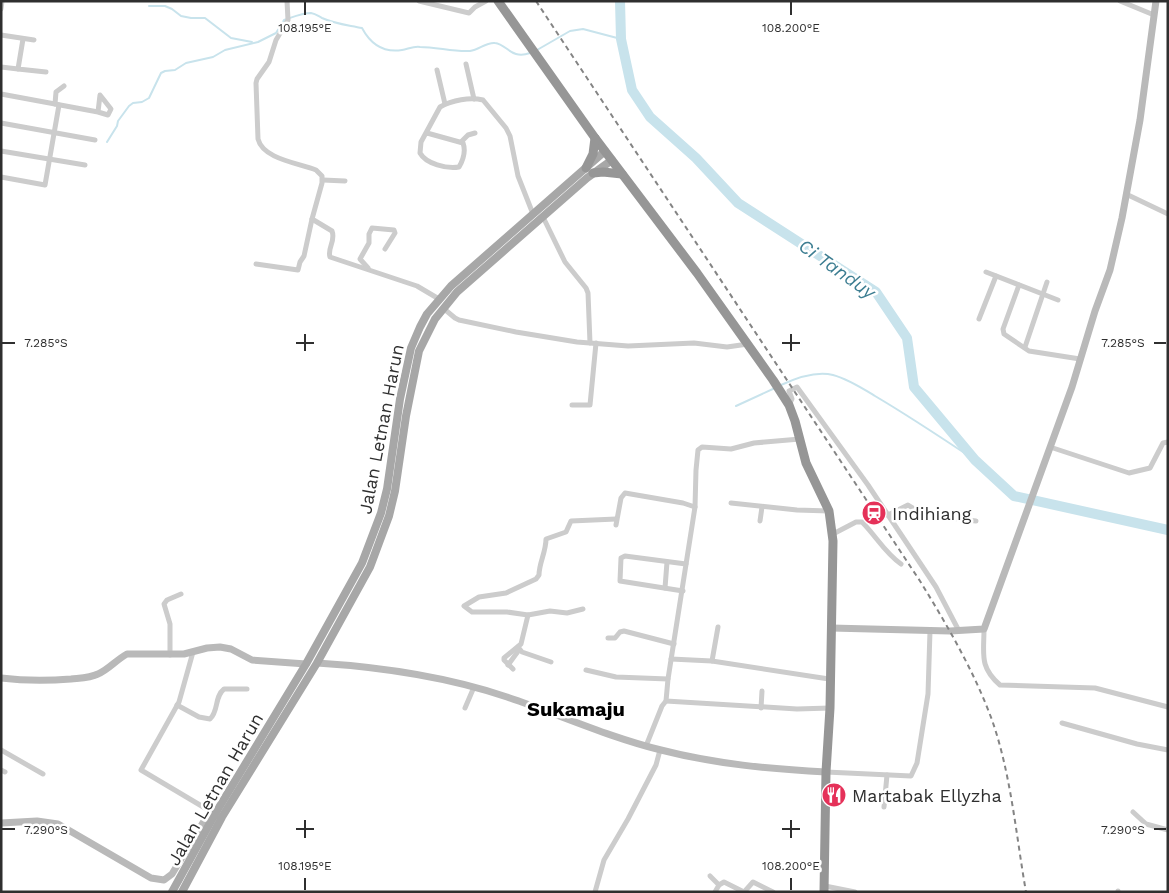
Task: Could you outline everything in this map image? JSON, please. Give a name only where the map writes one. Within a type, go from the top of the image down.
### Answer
[{"type":"highway","points":[[498,1],[595,138],[773,380],[788,405],[806,463],[829,511],[833,534],[830,708],[826,772],[825,889]]},
{"type":"highway","points":[[595,138],[589,171],[622,174]]},
{"type":"main road","name":"Jalan Letnan Harun","points":[[182,892],[216,814],[317,664],[370,566],[387,489],[400,399],[411,348],[420,327],[439,298],[543,217],[589,171],[606,151]]},
{"type":"main road","name":"Jalan Letnan Harun","points":[[172,892],[216,814],[306,664],[362,563],[373,549],[390,516],[406,416],[419,351],[427,331],[442,308],[471,274],[533,214],[589,171],[612,160]]},
{"type":"street","points":[[1,9],[2,1]]},
{"type":"street","points":[[256,264],[298,270],[304,256],[323,180],[320,173],[316,170],[267,152],[259,144],[255,89],[257,79],[268,62],[276,40],[289,18],[287,1]]},
{"type":"street","points":[[419,1],[468,14],[475,7],[486,1]]},
{"type":"street","points":[[1120,1],[1154,15]]},
{"type":"street","points":[[1156,1],[1140,120],[1110,270],[1072,387],[984,629],[984,660],[990,676],[1000,685],[1095,688],[1168,708]]},
{"type":"street","points":[[1,36],[34,40]]},
{"type":"street","points":[[18,69],[23,39]]},
{"type":"street","points":[[466,64],[474,98]]},
{"type":"street","points":[[1,67],[46,72]]},
{"type":"street","points":[[437,70],[445,104]]},
{"type":"street","points":[[1,177],[45,185],[55,132],[56,92],[64,86]]},
{"type":"street","points":[[1,94],[98,112]]},
{"type":"street","points":[[427,133],[461,142],[464,147],[459,167],[454,168],[426,160],[420,153],[420,146],[440,107],[445,104],[474,98],[483,100],[510,136],[518,176],[533,214]]},
{"type":"street","points":[[1,123],[95,140]]},
{"type":"street","points":[[461,142],[468,135],[475,133]]},
{"type":"street","points":[[1,151],[85,166]]},
{"type":"street","points":[[323,180],[345,181]]},
{"type":"street","points":[[1126,194],[1168,214]]},
{"type":"street","points":[[543,217],[565,262],[588,293],[593,343],[590,405],[572,405]]},
{"type":"street","points":[[312,220],[332,231],[334,238],[329,251],[330,257],[417,286],[439,298]]},
{"type":"street","points":[[368,269],[360,259],[369,243],[369,234],[372,228],[395,232],[385,249]]},
{"type":"street","points":[[986,272],[1058,300]]},
{"type":"street","points":[[980,319],[996,276]]},
{"type":"street","points":[[1025,347],[1047,282]]},
{"type":"street","points":[[1018,285],[1003,330],[1006,336],[1029,351],[1080,359]]},
{"type":"street","points":[[442,308],[459,320],[516,332],[593,343],[654,346],[694,343],[727,346],[748,344]]},
{"type":"street","points":[[788,405],[792,399],[789,391],[797,387],[868,485],[936,587],[959,630]]},
{"type":"street","points":[[646,746],[662,706],[666,701],[695,507],[696,456],[699,448],[732,449],[754,443],[800,439]]},
{"type":"street","points":[[1050,447],[1129,473],[1150,468],[1163,443],[1168,442]]},
{"type":"street","points":[[582,608],[567,613],[550,611],[528,615],[507,612],[472,612],[464,606],[479,597],[506,593],[536,579],[540,575],[539,567],[543,560],[546,539],[566,532],[571,521],[616,522],[621,498],[625,493],[683,503],[695,507]]},
{"type":"street","points":[[731,503],[797,510],[829,511]]},
{"type":"street","points":[[888,516],[908,505],[924,515],[976,522]]},
{"type":"street","points":[[760,521],[762,507]]},
{"type":"street","points":[[833,534],[856,522],[862,522],[878,542],[901,564]]},
{"type":"street","points":[[683,590],[622,582],[618,579],[621,558],[623,557],[686,564]]},
{"type":"street","points":[[665,588],[667,562]]},
{"type":"street","points":[[170,655],[170,624],[164,604],[167,600],[181,594]]},
{"type":"street","points":[[510,667],[523,638],[528,615]]},
{"type":"street","points":[[712,661],[718,628]]},
{"type":"street","points":[[832,628],[984,629]]},
{"type":"street","points":[[317,664],[421,674],[474,687],[646,746],[701,760],[826,772],[911,776],[917,763],[928,694],[930,630]]},
{"type":"street","points":[[608,638],[616,638],[620,632],[624,631],[674,644]]},
{"type":"street","points":[[1,678],[40,681],[88,677],[99,674],[126,654],[170,655],[220,647],[231,649],[252,660],[306,664]]},
{"type":"street","points":[[519,648],[551,662]]},
{"type":"street","points":[[1,823],[52,822],[64,826],[151,878],[164,880],[172,874],[216,814],[175,792],[141,770],[177,705],[193,652]]},
{"type":"street","points":[[671,659],[712,661],[829,679]]},
{"type":"street","points":[[586,670],[616,677],[668,679]]},
{"type":"street","points":[[465,708],[474,687]]},
{"type":"street","points":[[177,705],[199,717],[210,719],[216,711],[217,699],[221,692],[224,690],[247,689]]},
{"type":"street","points":[[761,708],[762,691]]},
{"type":"street","points":[[666,701],[761,708],[830,708]]},
{"type":"street","points":[[1062,723],[1137,744],[1168,750]]},
{"type":"street","points":[[1,750],[42,774]]},
{"type":"street","points":[[595,892],[604,860],[656,765],[660,750]]},
{"type":"street","points":[[884,807],[887,775]]},
{"type":"street","points":[[1132,812],[1146,824],[1168,830]]},
{"type":"street","points":[[710,876],[719,885]]},
{"type":"street","points":[[715,892],[722,882],[745,891],[753,882],[774,892]]},
{"type":"street","points":[[825,889],[855,892]]},
{"type":"waterway","name":"Ci Tanduy","points":[[620,1],[621,39],[632,90],[650,117],[696,158],[738,203],[876,292],[907,338],[914,387],[975,460],[1014,496],[1168,530]]},
{"type":"waterway","points":[[149,6],[165,6],[181,16],[205,18],[231,38],[252,42]]},
{"type":"waterway","points":[[107,142],[118,121],[129,106],[149,98],[161,73],[175,70],[186,63],[213,57],[225,50],[258,42],[276,33],[284,20],[298,15],[313,13],[332,22],[362,28],[378,46],[395,51],[413,47],[470,51],[495,43],[518,55],[530,53]]},
{"type":"waterway","points":[[537,50],[570,31],[583,29],[621,39]]},
{"type":"waterway","points":[[781,385],[800,378],[820,374],[839,377],[855,384],[888,404],[975,460]]},
{"type":"waterway","points":[[736,406],[775,388]]},
{"type":"railway","points":[[536,1],[920,581],[950,631],[977,684],[999,741],[1012,805],[1026,892]]},
{"type":"place","name":"Indihiang","points":[[874,513]]},
{"type":"place","name":"Martabak Ellyzha","points":[[834,795]]},
{"type":"district","name":"Sukamaju","points":[[576,709]]}]
